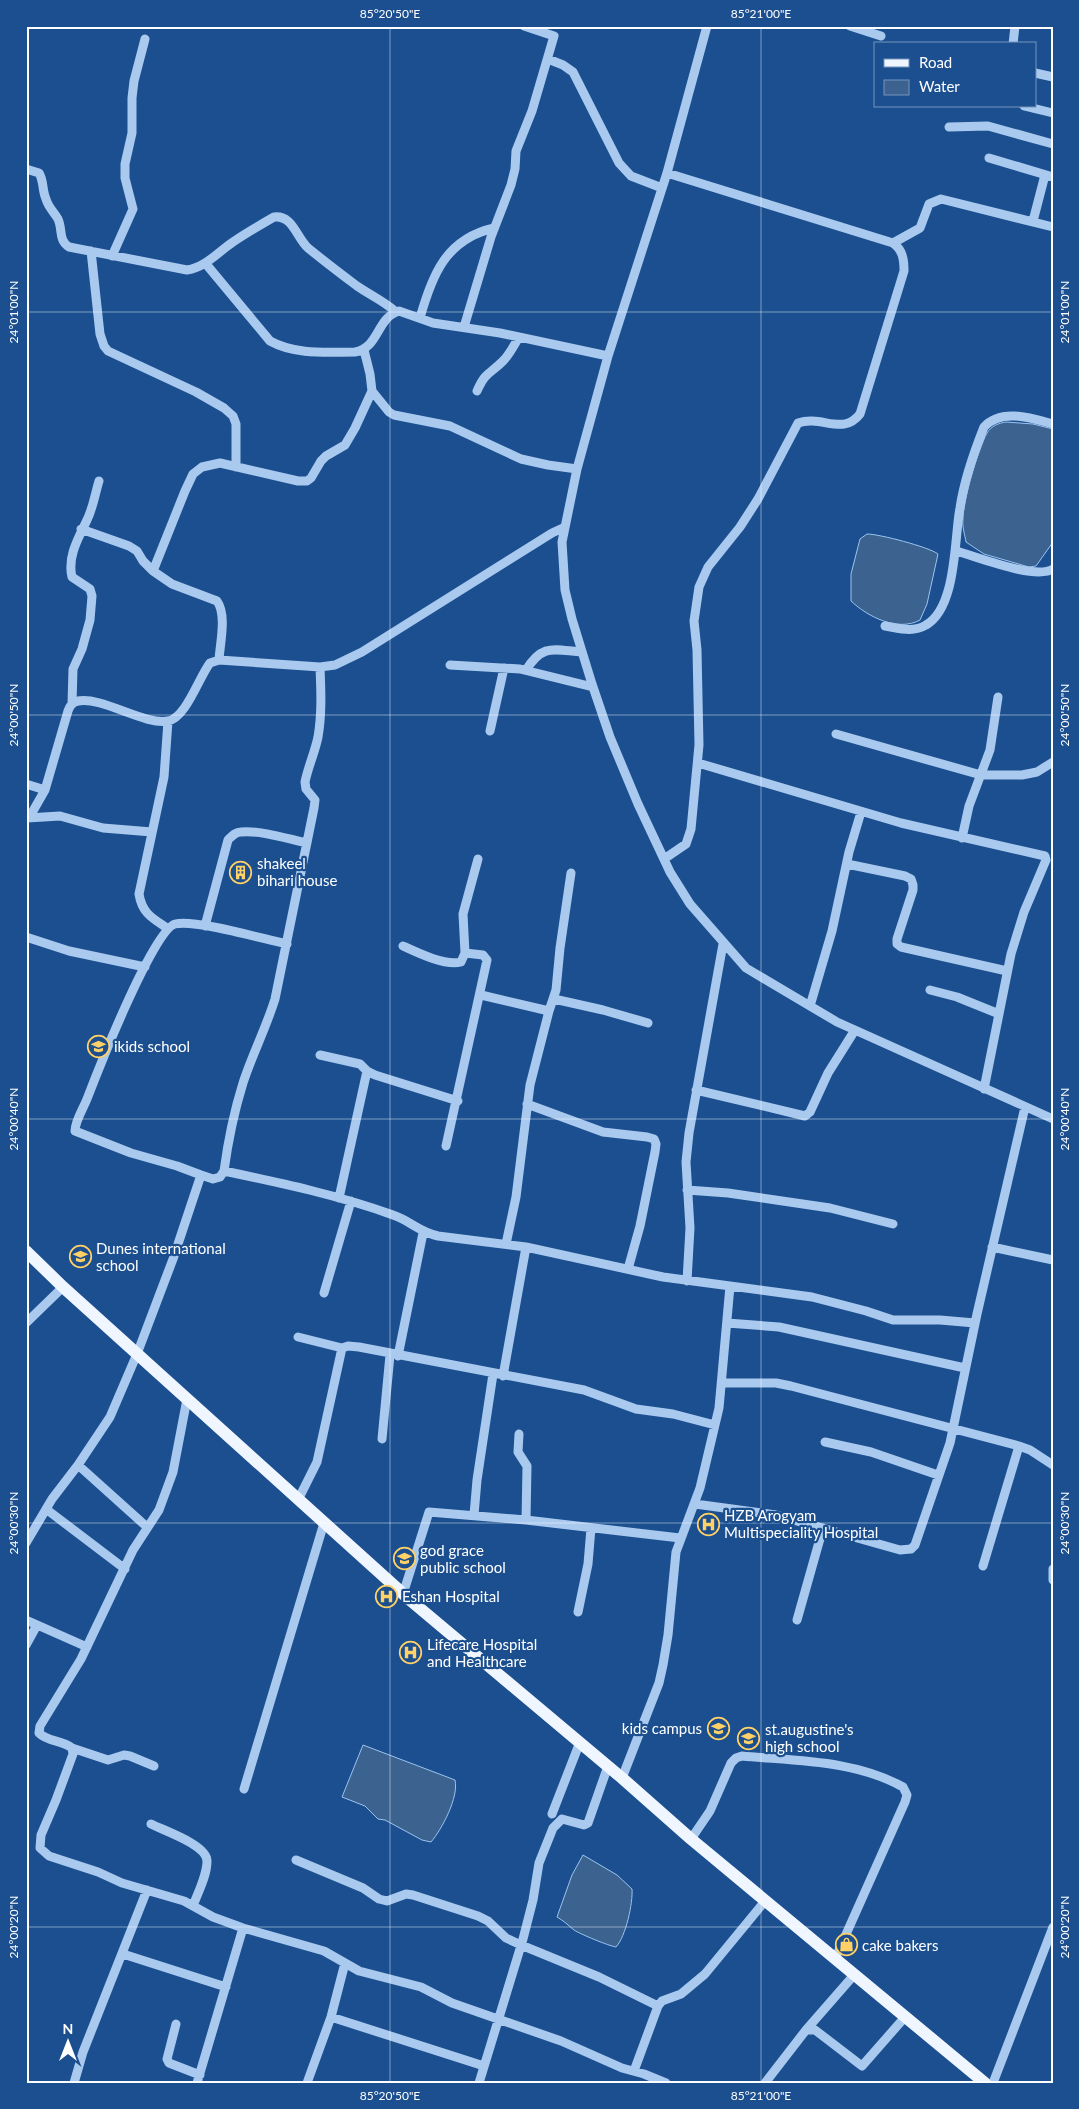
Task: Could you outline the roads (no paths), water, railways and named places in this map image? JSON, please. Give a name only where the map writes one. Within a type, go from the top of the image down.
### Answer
[{"type":"main road","points":[[26,1251],[63,1287],[403,1594],[979,2081]]},
{"type":"street","points":[[524,26],[554,36]]},
{"type":"street","points":[[464,327],[494,228],[512,185],[516,151],[532,112],[556,26]]},
{"type":"street","points":[[707,26],[667,173],[608,356],[577,469],[565,528],[562,555],[565,590],[593,687],[617,754],[664,859],[690,904],[723,944],[746,968],[855,1030],[1053,1119]]},
{"type":"street","points":[[850,26],[881,36]]},
{"type":"street","points":[[1013,42],[1014,26]]},
{"type":"street","points":[[112,256],[133,209],[125,178],[125,164],[132,133],[134,81],[145,39]]},
{"type":"street","points":[[548,59],[573,72],[606,140],[626,172],[631,176],[662,188]]},
{"type":"street","points":[[1036,73],[1053,77]]},
{"type":"street","points":[[1032,108],[1053,113]]},
{"type":"street","points":[[949,127],[988,126],[1053,144]]},
{"type":"street","points":[[990,158],[1049,176],[1033,221]]},
{"type":"street","points":[[26,170],[39,173],[42,178],[45,197],[59,221],[64,244],[112,256],[188,270],[197,269],[235,240],[266,221],[274,217],[285,218],[307,247],[396,312]]},
{"type":"street","points":[[664,859],[686,844],[690,836],[698,763],[697,650],[694,621],[699,587],[708,566],[740,527],[758,499],[798,423],[807,420],[847,425],[854,422],[860,414],[904,271],[902,253],[898,246],[893,243],[667,173]]},
{"type":"street","points":[[893,243],[920,228],[927,208],[935,200],[941,199],[1053,227]]},
{"type":"street","points":[[420,318],[431,281],[448,256],[469,236],[494,228]]},
{"type":"street","points":[[91,251],[100,334],[104,346],[108,351],[137,366],[196,392],[224,408],[233,416],[236,424],[236,466]]},
{"type":"street","points":[[206,264],[270,342],[278,346],[306,351],[355,352],[364,350],[369,346],[387,318],[396,312],[404,312],[433,323],[519,337],[608,356]]},
{"type":"street","points":[[477,391],[483,377],[502,362],[519,337]]},
{"type":"street","points":[[153,571],[193,474],[208,465],[220,463],[298,481],[307,481],[326,456],[345,445],[372,391],[372,382],[364,350]]},
{"type":"street","points":[[372,391],[394,416],[450,426],[521,459],[577,469]]},
{"type":"street","points":[[885,626],[910,630],[918,629],[933,620],[943,605],[956,551],[960,506],[984,427],[990,420],[1008,416],[1053,424]]},
{"type":"street","points":[[26,818],[33,811],[45,790],[68,711],[72,704],[73,669],[76,657],[82,649],[90,620],[92,596],[90,589],[75,580],[71,573],[74,547],[90,512],[99,481]]},
{"type":"street","points":[[72,704],[79,701],[93,702],[154,720],[168,721],[177,716],[184,708],[210,663],[219,660],[320,668],[335,665],[362,652],[552,532],[565,528]]},
{"type":"street","points":[[81,529],[129,546],[137,551],[143,561],[153,571],[172,584],[217,601],[221,606],[222,616],[219,660]]},
{"type":"street","points":[[956,551],[1028,571],[1040,573],[1053,569]]},
{"type":"street","points":[[526,670],[540,652],[550,650],[582,652]]},
{"type":"street","points":[[450,665],[526,670],[593,687]]},
{"type":"street","points":[[287,944],[205,926],[175,924],[167,928],[122,1014],[75,1131],[131,1153],[178,1166],[201,1175],[217,1179],[224,1171],[233,1118],[244,1081],[267,1027],[276,999],[287,944],[307,843],[315,800],[306,789],[305,782],[318,732],[321,696],[320,668]]},
{"type":"street","points":[[490,731],[504,668]]},
{"type":"street","points":[[962,838],[969,806],[990,750],[998,697]]},
{"type":"street","points":[[167,928],[146,914],[140,904],[139,894],[164,777],[168,721]]},
{"type":"street","points":[[836,734],[981,776],[1030,774],[1053,762]]},
{"type":"street","points":[[698,763],[861,812],[962,838],[1045,856],[1046,860],[1024,912],[1007,971],[984,1088]]},
{"type":"street","points":[[26,784],[45,790]]},
{"type":"street","points":[[810,1006],[830,941],[861,812]]},
{"type":"street","points":[[26,818],[60,816],[103,828],[152,832]]},
{"type":"street","points":[[205,926],[228,840],[232,835],[240,832],[258,833],[307,843]]},
{"type":"street","points":[[403,946],[425,956],[455,963],[461,962],[465,953],[463,914],[478,859]]},
{"type":"street","points":[[847,864],[911,879],[914,885],[897,939],[897,944],[901,947],[1007,971]]},
{"type":"street","points":[[506,1244],[516,1196],[527,1104],[549,1011],[554,999],[571,873]]},
{"type":"street","points":[[26,937],[69,951],[107,960],[124,961],[145,967]]},
{"type":"street","points":[[687,1281],[690,1228],[686,1162],[696,1090],[723,944]]},
{"type":"street","points":[[446,1146],[458,1101],[481,995],[486,958],[483,955],[465,953]]},
{"type":"street","points":[[930,990],[957,997],[999,1014]]},
{"type":"street","points":[[481,995],[549,1011]]},
{"type":"street","points":[[554,999],[648,1023]]},
{"type":"street","points":[[696,1090],[805,1116],[810,1112],[828,1072],[855,1030]]},
{"type":"street","points":[[320,1055],[360,1064],[367,1071],[458,1101]]},
{"type":"street","points":[[340,1198],[367,1071]]},
{"type":"street","points":[[527,1104],[603,1132],[654,1139],[656,1144],[655,1152],[640,1226],[628,1268]]},
{"type":"street","points":[[695,1504],[776,1515],[900,1550],[911,1549],[915,1545],[953,1429],[974,1323],[1025,1106]]},
{"type":"street","points":[[224,1171],[350,1201],[395,1216],[424,1233],[526,1247],[687,1281],[783,1292],[833,1301],[893,1320],[940,1320],[974,1323]]},
{"type":"street","points":[[26,1543],[60,1487],[78,1465],[107,1422],[137,1354],[173,1259],[201,1175]]},
{"type":"street","points":[[687,1190],[728,1193],[830,1208],[892,1224]]},
{"type":"street","points":[[324,1293],[350,1201]]},
{"type":"street","points":[[382,1440],[394,1355],[424,1233]]},
{"type":"street","points":[[503,1376],[526,1247]]},
{"type":"street","points":[[992,1247],[1053,1260]]},
{"type":"street","points":[[622,1778],[660,1683],[668,1635],[674,1567],[680,1538],[695,1504],[715,1425],[722,1383],[730,1286]]},
{"type":"street","points":[[26,1324],[63,1287]]},
{"type":"street","points":[[727,1323],[779,1327],[965,1368]]},
{"type":"street","points":[[298,1336],[342,1348],[354,1346],[584,1390],[636,1409],[673,1414],[715,1425]]},
{"type":"street","points":[[298,1500],[317,1462],[342,1348]]},
{"type":"street","points":[[474,1515],[477,1480],[493,1374]]},
{"type":"street","points":[[722,1383],[776,1383],[791,1386],[1019,1446],[1030,1450],[1053,1465]]},
{"type":"street","points":[[154,1766],[124,1755],[108,1760],[72,1748],[67,1744],[42,1737],[39,1734],[40,1726],[87,1647],[147,1527],[159,1510],[173,1472],[187,1399]]},
{"type":"street","points":[[519,1434],[518,1452],[527,1466],[526,1520]]},
{"type":"street","points":[[825,1442],[871,1452],[938,1475]]},
{"type":"street","points":[[983,1566],[1019,1446]]},
{"type":"street","points":[[78,1465],[147,1527]]},
{"type":"street","points":[[46,1509],[125,1569]]},
{"type":"street","points":[[403,1594],[429,1512],[526,1520],[680,1538]]},
{"type":"street","points":[[244,1789],[324,1523]]},
{"type":"street","points":[[578,1612],[588,1564],[592,1528]]},
{"type":"street","points":[[797,1620],[823,1528]]},
{"type":"street","points":[[1053,1569],[1053,1580]]},
{"type":"street","points":[[26,1620],[87,1647]]},
{"type":"street","points":[[26,1645],[37,1625]]},
{"type":"street","points":[[552,1814],[580,1742]]},
{"type":"street","points":[[72,1748],[73,1754],[41,1834],[40,1848],[49,1856],[193,1906],[213,1917],[243,1928],[324,1950],[359,1971],[421,1987],[452,2003],[561,2041],[622,2068],[662,2082]]},
{"type":"street","points":[[691,1839],[710,1810],[731,1763],[736,1758],[742,1756],[824,1763],[876,1774],[903,1787],[907,1794],[905,1802],[835,1959]]},
{"type":"street","points":[[479,2083],[521,1946],[533,1900],[539,1863],[553,1828],[562,1819],[584,1825],[588,1823],[608,1766]]},
{"type":"street","points":[[151,1824],[197,1846],[205,1853],[207,1860],[206,1869],[193,1906]]},
{"type":"street","points":[[296,1860],[363,1888],[379,1899],[387,1901],[406,1894],[413,1895],[478,1916],[488,1921],[506,1938],[521,1946],[599,1977],[658,2006]]},
{"type":"street","points":[[74,2083],[83,2052],[147,1890]]},
{"type":"street","points":[[634,2071],[658,2006],[662,2001],[681,1994],[705,1974],[765,1900]]},
{"type":"street","points":[[993,2083],[1053,1927]]},
{"type":"street","points":[[176,2024],[167,2059],[169,2063],[199,2079],[243,1928]]},
{"type":"street","points":[[123,1954],[226,1988]]},
{"type":"street","points":[[307,2083],[331,2017],[345,1963]]},
{"type":"street","points":[[765,2083],[806,2030],[854,1975]]},
{"type":"street","points":[[331,2017],[484,2066]]},
{"type":"street","points":[[806,2030],[814,2030],[862,2066],[905,2017]]},
{"type":"water","points":[[1006,422],[1033,424],[1053,429],[1053,542],[1036,566],[1029,567],[984,554],[966,542],[963,525],[964,511],[975,463],[983,441],[991,428]]},
{"type":"water","points":[[867,534],[904,541],[938,554],[927,604],[920,620],[902,624],[884,621],[866,612],[851,601],[851,574],[860,539]]},
{"type":"water","points":[[363,1745],[455,1780],[456,1787],[452,1804],[440,1829],[431,1842],[422,1840],[385,1820],[378,1819],[365,1806],[342,1797]]},
{"type":"water","points":[[583,1855],[617,1875],[632,1889],[628,1919],[620,1942],[616,1947],[577,1932],[557,1917],[572,1875]]},
{"type":"place","name":"shakeel bihari house","points":[[241,872]]},
{"type":"place","name":"ikids school","points":[[98,1046]]},
{"type":"place","name":"Dunes international school","points":[[80,1257]]},
{"type":"place","name":"HZB Arogyam Multispeciality Hospital","points":[[708,1524]]},
{"type":"place","name":"god grace public school","points":[[404,1559]]},
{"type":"place","name":"Eshan Hospital","points":[[386,1596]]},
{"type":"place","name":"Lifecare Hospital and Healthcare","points":[[411,1653]]},
{"type":"place","name":"kids campus","points":[[718,1728]]},
{"type":"place","name":"st.augustine's high school","points":[[749,1738]]},
{"type":"place","name":"cake bakers","points":[[846,1945]]}]
